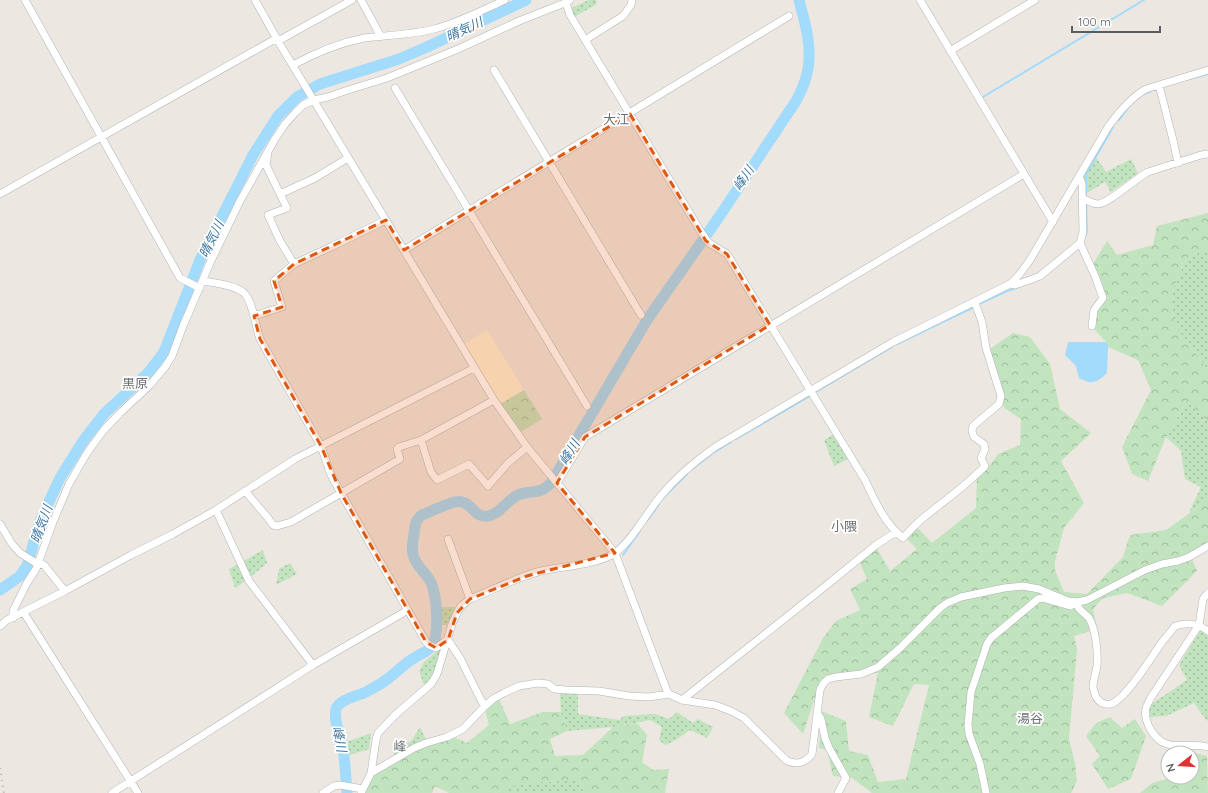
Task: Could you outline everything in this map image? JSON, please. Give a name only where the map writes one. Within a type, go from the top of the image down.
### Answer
[{"type":"street","points":[[25,0],[180,278],[182,280],[200,285],[224,285],[245,294],[254,316],[260,339],[321,446],[331,475],[408,610],[432,647],[448,640]]},
{"type":"street","points":[[255,0],[292,65],[494,400],[527,447],[615,553],[669,694]]},
{"type":"street","points":[[0,194],[352,0]]},
{"type":"street","points":[[361,0],[380,36]]},
{"type":"street","points":[[292,65],[328,49],[363,38],[415,33],[436,29],[505,0]]},
{"type":"street","points":[[585,40],[623,16],[632,0]]},
{"type":"street","points":[[920,0],[1053,222]]},
{"type":"street","points":[[950,51],[1035,0]]},
{"type":"street","points":[[12,618],[13,611],[37,563],[69,484],[87,453],[103,431],[149,386],[172,356],[200,285],[240,201],[268,150],[285,124],[303,105],[313,100],[328,97],[345,90],[387,78],[458,49],[519,21],[568,2],[570,14],[585,40],[706,241],[727,254],[865,480],[880,511],[896,532],[903,538],[922,519],[952,496],[985,466],[981,458],[985,449],[984,444],[974,437],[972,430],[973,426],[999,404],[1002,396],[986,348],[982,322],[974,303]]},
{"type":"street","points":[[404,250],[789,16]]},
{"type":"street","points":[[494,70],[641,314]]},
{"type":"street","points":[[323,793],[334,786],[340,785],[362,791],[371,773],[378,733],[395,715],[432,684],[437,674],[452,624],[461,606],[470,599],[541,571],[593,561],[605,558],[615,553],[625,544],[671,484],[699,458],[715,447],[893,342],[1010,284],[1030,260],[1118,112],[1140,92],[1208,70]]},
{"type":"street","points":[[1158,85],[1174,140],[1178,163]]},
{"type":"street","points":[[395,88],[587,406]]},
{"type":"street","points":[[268,150],[266,165],[287,208],[268,215],[280,241],[294,264]]},
{"type":"street","points":[[1083,199],[1100,204],[1115,196],[1148,172],[1208,154]]},
{"type":"street","points":[[280,194],[315,178],[348,158]]},
{"type":"street","points":[[557,483],[585,437],[1024,174]]},
{"type":"street","points":[[1010,284],[1030,280],[1040,276],[1080,243],[1084,232],[1082,182],[1079,177]]},
{"type":"street","points":[[254,316],[282,307],[274,281],[294,264],[386,220]]},
{"type":"street","points":[[1080,243],[1103,298],[1094,310],[1092,326]]},
{"type":"street","points":[[0,626],[12,618],[216,510],[295,459],[474,368]]},
{"type":"street","points":[[245,491],[273,525],[277,526],[291,522],[400,459],[397,449],[399,447],[421,440],[494,400]]},
{"type":"street","points":[[421,440],[431,472],[437,480],[469,464],[488,486],[508,463],[527,447]]},
{"type":"street","points":[[216,510],[249,581],[313,664]]},
{"type":"street","points":[[0,524],[20,553],[37,563],[44,565],[65,591]]},
{"type":"street","points":[[682,700],[876,545],[896,532]]},
{"type":"street","points":[[448,539],[470,599]]},
{"type":"street","points":[[986,793],[980,764],[969,734],[968,725],[971,692],[987,644],[991,638],[1038,599],[1042,598],[1070,606],[1087,600],[1145,570],[1162,564],[1178,561],[1208,546]]},
{"type":"street","points":[[371,773],[414,748],[455,734],[463,729],[493,699],[511,689],[538,682],[548,684],[554,689],[599,691],[629,696],[649,697],[669,694],[682,700],[715,705],[744,718],[787,761],[793,763],[804,762],[812,754],[820,690],[823,684],[828,679],[861,674],[878,667],[947,603],[968,595],[1023,586],[1039,589],[1068,601],[1078,602]]},
{"type":"street","points":[[1208,593],[1203,600],[1199,625],[1146,708],[1146,718],[1149,727],[1158,739],[1166,744],[1175,746],[1195,744],[1208,747]]},
{"type":"street","points":[[1078,602],[1078,607],[1086,614],[1090,621],[1096,643],[1098,656],[1093,685],[1094,693],[1100,702],[1106,704],[1116,701],[1122,696],[1151,660],[1175,626],[1191,623],[1199,625],[1208,631]]},
{"type":"street","points":[[112,793],[313,664],[408,610]]},
{"type":"street","points":[[24,613],[138,793]]},
{"type":"street","points":[[448,640],[460,658],[485,706]]},
{"type":"street","points":[[817,712],[822,719],[825,738],[829,748],[846,778],[838,793]]},
{"type":"highlighted area","points":[[630,114],[706,241],[727,254],[770,325],[585,437],[557,483],[615,553],[527,576],[470,599],[457,613],[448,640],[436,648],[426,642],[341,493],[321,446],[260,339],[254,316],[282,307],[274,281],[294,264],[386,220],[404,250]]},
{"type":"shaded area","points":[[487,330],[524,390],[500,404],[464,344]]},
{"type":"green space","points":[[589,0],[596,0],[597,4],[574,17],[571,8]]},
{"type":"green space","points":[[1095,156],[1106,172],[1131,159],[1138,173],[1111,192],[1105,182],[1082,196],[1080,180]]},
{"type":"green space","points":[[1208,213],[1208,250],[1187,258],[1172,291],[1173,323],[1208,370],[1208,422],[1187,401],[1166,437],[1148,481],[1132,474],[1122,447],[1151,390],[1138,360],[1108,347],[1106,342],[1090,324],[1104,295],[1093,264],[1107,241],[1117,255],[1153,245],[1157,226]]},
{"type":"green space","points":[[1208,250],[1208,370],[1173,323],[1172,291],[1187,258]]},
{"type":"green space","points":[[1013,333],[1030,337],[1050,364],[1060,409],[1091,433],[1061,461],[1084,503],[1064,528],[1055,561],[1055,570],[1064,592],[1087,594],[1123,557],[1130,535],[1166,530],[1208,500],[1208,544],[1190,554],[1197,571],[1162,606],[1127,593],[1103,598],[1093,609],[1097,629],[1074,636],[1077,649],[1069,739],[1075,763],[1077,781],[1071,793],[872,793],[852,778],[833,776],[827,750],[819,748],[821,711],[846,721],[849,751],[868,755],[878,782],[906,779],[929,685],[914,684],[893,726],[869,717],[878,673],[821,679],[803,734],[784,713],[823,638],[836,621],[860,610],[850,589],[867,579],[859,561],[876,547],[890,571],[917,549],[907,539],[916,526],[932,543],[976,508],[977,477],[988,468],[998,454],[1020,445],[1021,419],[1004,408],[1000,383],[990,349]]},
{"type":"green space","points":[[524,390],[542,419],[521,432],[500,404]]},
{"type":"green space","points":[[1187,401],[1208,422],[1208,500],[1189,513],[1201,487],[1185,479],[1181,451],[1166,437]]},
{"type":"green space","points":[[836,433],[852,457],[834,466],[824,440]]},
{"type":"green space","points":[[263,550],[267,563],[235,588],[229,569]]},
{"type":"green space","points":[[290,563],[297,574],[276,585],[279,569]]},
{"type":"green space","points":[[439,607],[456,607],[447,625],[438,625]]},
{"type":"green space","points":[[1201,629],[1208,635],[1208,720],[1207,721],[1194,703],[1166,716],[1150,717],[1150,705],[1187,680],[1179,665]]},
{"type":"green space","points":[[442,647],[433,675],[424,685],[419,671],[424,662]]},
{"type":"green space","points":[[560,692],[578,693],[578,714],[619,720],[624,716],[655,714],[669,719],[677,712],[693,723],[698,719],[713,727],[707,738],[690,730],[676,740],[665,745],[659,740],[662,727],[650,720],[613,727],[567,731],[561,712]]},
{"type":"green space","points":[[499,699],[510,724],[543,712],[561,712],[567,731],[550,739],[555,756],[583,755],[613,727],[637,723],[647,735],[642,762],[653,770],[669,769],[665,793],[584,793],[579,780],[524,783],[495,793],[449,793],[435,786],[432,793],[363,793],[373,775],[396,760],[428,744],[454,737],[467,743],[489,725],[485,710]]},
{"type":"green space","points":[[1110,717],[1122,728],[1135,719],[1146,736],[1131,779],[1108,789],[1092,764],[1100,756],[1086,736],[1096,723]]},
{"type":"green space","points":[[420,727],[428,744],[396,760],[393,750],[411,741]]},
{"type":"green space","points":[[371,733],[369,749],[346,756],[344,743]]},
{"type":"green space","points":[[1200,754],[1207,756],[1208,793],[1140,793],[1152,783],[1160,781],[1160,785],[1200,785]]},
{"type":"green space","points":[[579,780],[584,793],[495,793],[524,783]]},
{"type":"water","points":[[1068,342],[1106,342],[1108,347],[1107,373],[1094,382],[1087,382],[1079,378],[1076,366],[1065,355]]},
{"type":"waterway","name":"晴気川","points":[[0,590],[20,576],[27,566],[40,521],[60,478],[83,441],[104,414],[148,373],[164,352],[200,260],[253,155],[278,116],[297,97],[320,84],[399,59],[526,0]]},
{"type":"waterway","name":"峰川","points":[[347,793],[343,748],[335,714],[336,709],[344,701],[364,693],[384,682],[408,662],[428,650],[435,639],[436,612],[434,591],[430,581],[418,566],[412,549],[417,521],[422,515],[454,502],[466,503],[480,515],[492,515],[514,497],[527,492],[543,490],[551,483],[647,320],[721,214],[801,92],[807,74],[809,48],[799,0]]},
{"type":"waterway","points":[[983,97],[1144,0]]},
{"type":"waterway","points":[[1186,80],[1208,74]]},
{"type":"waterway","points":[[1144,94],[1153,90]]},
{"type":"waterway","points":[[1119,120],[1131,104]]},
{"type":"waterway","points":[[1086,195],[1086,174],[1113,127]]},
{"type":"waterway","points":[[1085,237],[1087,232],[1086,203]]},
{"type":"waterway","points":[[979,304],[1017,288]]},
{"type":"waterway","points":[[897,344],[972,308]]},
{"type":"waterway","points":[[814,393],[892,347]]},
{"type":"waterway","points":[[736,439],[810,396]]},
{"type":"waterway","points":[[691,470],[713,453],[731,442]]},
{"type":"waterway","points":[[663,498],[687,474]]},
{"type":"waterway","points":[[647,521],[659,504]]},
{"type":"waterway","points":[[623,555],[640,531]]},
{"type":"railway","points":[[0,768],[4,793]]},
{"type":"district","name":"大江","points":[[616,119]]},
{"type":"district","name":"黒原","points":[[135,383]]},
{"type":"district","name":"小隈","points":[[844,526]]},
{"type":"district","name":"湯谷","points":[[1030,718]]},
{"type":"district","name":"峰","points":[[400,746]]}]
